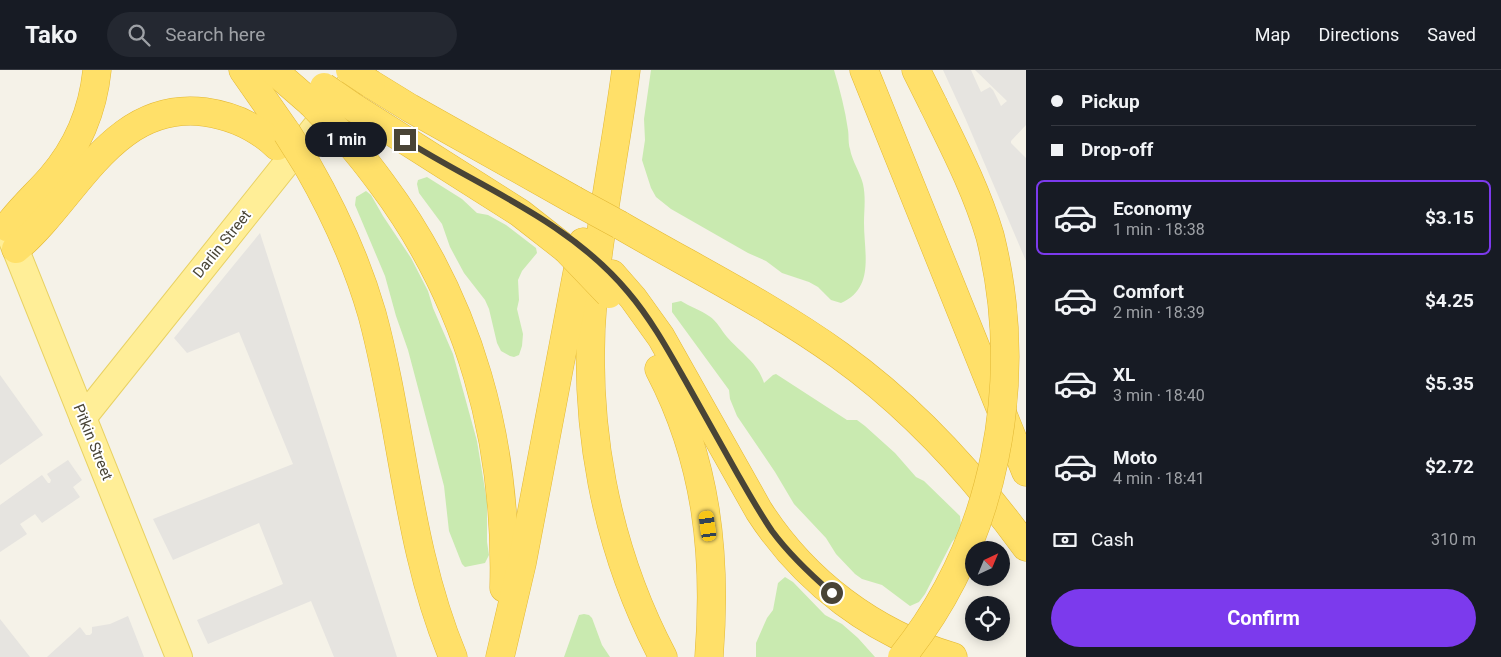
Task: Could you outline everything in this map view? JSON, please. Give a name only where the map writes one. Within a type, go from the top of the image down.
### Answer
[{"type":"highway","points":[[11,238],[23,207],[52,176],[72,148],[86,118],[97,70]]},
{"type":"highway","points":[[243,70],[282,139],[309,174],[351,254],[372,316],[387,379],[407,492],[422,562],[431,596],[453,657]]},
{"type":"highway","points":[[273,70],[317,95],[353,107],[438,161],[509,198],[567,242],[610,284],[671,392],[686,428],[695,458],[704,496],[712,571],[712,617],[709,657]]},
{"type":"highway","points":[[299,70],[317,95],[336,129],[397,204],[419,239],[446,290],[475,366],[492,429],[502,500],[505,554],[499,657]]},
{"type":"highway","points":[[499,657],[511,614],[526,544],[614,70]]},
{"type":"highway","points":[[626,70],[593,298],[590,354],[591,395],[595,446],[608,512],[628,578],[648,627],[663,657]]},
{"type":"highway","points":[[864,70],[1026,472]]},
{"type":"highway","points":[[902,657],[947,592],[964,560],[980,521],[999,454],[1008,379],[1004,307],[994,250],[972,185],[916,70]]},
{"type":"highway","points":[[368,73],[501,160],[620,225],[786,320],[847,361],[896,400],[940,442],[973,479],[1026,547]]},
{"type":"highway","points":[[11,238],[39,226],[104,151],[126,132],[149,119],[180,112],[195,111],[218,114],[282,139]]},
{"type":"highway","points":[[610,284],[629,292],[661,337],[759,511],[774,534],[793,557],[832,593],[866,618],[913,643],[953,657]]},
{"type":"highway","points":[[966,322],[1026,423]]},
{"type":"highway","points":[[648,627],[671,657]]},
{"type":"main road","name":"Darlin Street","points":[[83,418],[368,73]]},
{"type":"main road","name":"Pitkin Street","points":[[11,238],[179,657]]},
{"type":"green space","points":[[651,70],[834,70],[845,115],[851,153],[862,180],[864,194],[865,269],[859,288],[852,296],[841,303],[831,300],[818,287],[782,273],[766,261],[748,253],[671,209],[656,197],[642,160],[645,140],[644,119]]},
{"type":"green space","points":[[427,177],[462,199],[477,213],[488,215],[506,225],[536,248],[537,253],[522,271],[518,280],[519,300],[517,309],[523,334],[519,355],[514,357],[501,351],[485,300],[464,273],[450,247],[442,224],[419,193],[418,180]]},
{"type":"green space","points":[[366,191],[371,195],[411,258],[428,291],[433,308],[453,354],[477,441],[487,502],[487,542],[489,555],[485,563],[465,567],[462,564],[449,531],[444,486],[408,350],[385,276],[355,205],[356,197]]},
{"type":"green space","points":[[681,301],[714,320],[727,337],[758,369],[764,383],[776,374],[847,420],[857,420],[895,453],[916,477],[924,481],[960,516],[961,526],[958,535],[952,542],[919,602],[910,606],[882,585],[862,579],[855,574],[836,554],[826,538],[794,504],[737,416],[730,399],[729,390],[672,312],[672,303]]},
{"type":"green space","points":[[785,577],[793,582],[825,615],[842,624],[858,638],[875,657],[756,657],[756,643],[767,618],[773,610],[778,583]]},
{"type":"green space","points":[[584,614],[592,618],[602,645],[610,657],[564,657],[579,615]]},
{"type":"shaded area","points":[[943,70],[971,70],[981,92],[990,87],[1001,106],[1007,101],[975,70],[1026,70],[1026,125],[1011,143],[1026,158],[1026,261],[966,120]]},
{"type":"shaded area","points":[[260,233],[397,657],[334,657],[311,601],[208,644],[197,620],[283,584],[259,523],[173,560],[153,519],[293,464],[239,332],[187,353],[174,338]]},
{"type":"shaded area","points":[[0,375],[43,435],[0,465]]},
{"type":"shaded area","points":[[68,460],[82,480],[73,487],[80,497],[42,523],[35,514],[20,524],[27,534],[0,552],[0,505],[42,475],[50,483],[51,480],[47,474]]},
{"type":"shaded area","points":[[128,616],[144,657],[47,657],[80,627],[86,635],[90,635],[92,627],[110,624]]},
{"type":"shaded area","points":[[0,619],[30,657],[0,657]]},
{"type":"route","points":[[405,140],[438,161],[509,198],[554,225],[584,248],[619,281],[648,317],[665,343],[763,518],[793,557],[832,593]]}]
